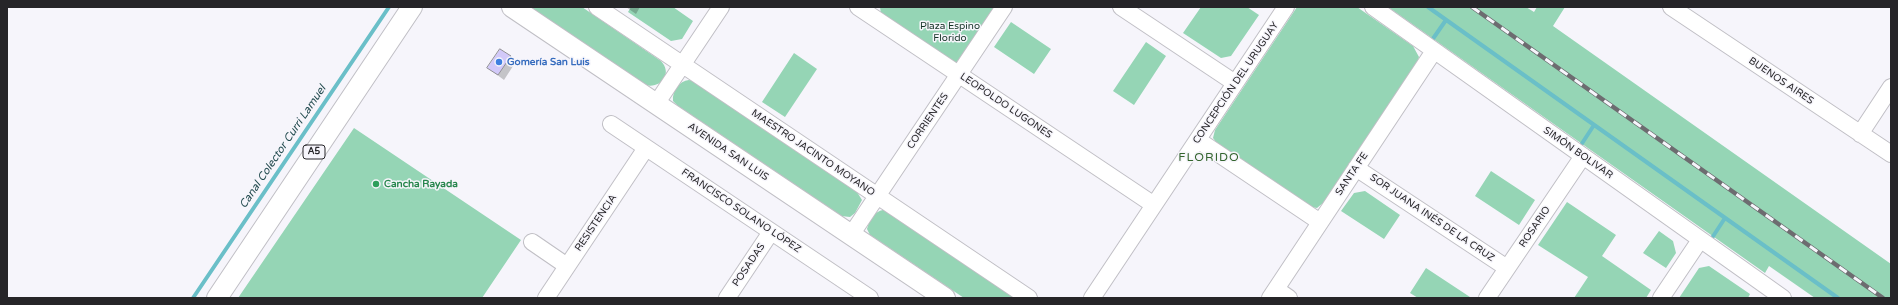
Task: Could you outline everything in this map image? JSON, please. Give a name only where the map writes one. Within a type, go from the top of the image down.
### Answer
[{"type":"main road","name":"A5","points":[[216,298],[412,7]]},
{"type":"main road","name":"AVENIDA SAN LUIS","points":[[512,7],[945,298]]},
{"type":"street","name":"MAESTRO JACINTO MOYANO","points":[[597,7],[1029,298]]},
{"type":"street","points":[[656,104],[721,7]]},
{"type":"street","name":"CORRIENTES","points":[[851,235],[1004,7]]},
{"type":"street","points":[[1121,7],[1236,83]]},
{"type":"street","name":"CONCEPCIÓN DEL URUGUAY","points":[[1092,298],[1286,7]]},
{"type":"street","name":"SIMÓN BOLIVAR","points":[[1373,7],[1783,298]]},
{"type":"street","name":"BUENOS AIRES","points":[[1671,7],[1891,154]]},
{"type":"street","name":"LEOPOLDO LUGONES","points":[[865,9],[1154,205]]},
{"type":"street","name":"SANTA FE","points":[[1278,295],[1320,222],[1434,51]]},
{"type":"street","points":[[1860,134],[1891,87]]},
{"type":"street","name":"FRANCISCO SOLANO LÓPEZ","points":[[611,124],[870,298]]},
{"type":"street","points":[[1198,140],[1320,222]]},
{"type":"street","name":"RESISTENCIA","points":[[546,298],[646,148]]},
{"type":"street","name":"ROSARIO","points":[[1488,298],[1583,156]]},
{"type":"street","name":"SOR JUANA INÉS DE LA CRUZ","points":[[1356,168],[1507,268]]},
{"type":"street","name":"POSADAS","points":[[727,298],[771,232]]},
{"type":"street","points":[[1661,298],[1700,240]]},
{"type":"street","points":[[532,242],[567,266]]},
{"type":"green space","points":[[528,7],[582,7],[661,61],[666,71],[664,79],[656,85],[645,85]]},
{"type":"green space","points":[[631,7],[673,7],[693,21],[682,39],[671,41],[628,12]]},
{"type":"green space","name":"Plaza Espino Florido","points":[[880,7],[996,7],[956,63],[881,14]]},
{"type":"green space","points":[[1201,7],[1247,7],[1259,15],[1231,56],[1221,58],[1183,33]]},
{"type":"green space","points":[[1297,7],[1357,7],[1413,46],[1419,57],[1416,65],[1324,202],[1317,208],[1311,207],[1216,142],[1213,138],[1215,130]]},
{"type":"green space","points":[[1388,7],[1526,7],[1534,12],[1537,7],[1565,7],[1553,26],[1891,264],[1891,298],[1815,298],[1769,266],[1765,273]]},
{"type":"green space","points":[[1011,22],[1051,49],[1034,74],[994,47]]},
{"type":"green space","points":[[1146,42],[1166,56],[1134,105],[1113,91]]},
{"type":"green space","points":[[794,53],[817,69],[785,117],[762,102]]},
{"type":"green space","points":[[689,80],[696,82],[857,192],[862,200],[855,213],[850,217],[841,216],[678,106],[673,101],[675,90],[679,84]]},
{"type":"green space","name":"Cancha Rayada","points":[[354,128],[521,240],[482,298],[238,298]]},
{"type":"green space","points":[[1491,171],[1535,200],[1519,225],[1475,196]]},
{"type":"green space","points":[[1365,191],[1400,215],[1384,239],[1341,211],[1354,193]]},
{"type":"green space","points":[[1567,202],[1616,235],[1602,256],[1651,290],[1646,298],[1574,298],[1588,277],[1538,245]]},
{"type":"green space","points":[[883,210],[1016,298],[964,298],[870,235],[867,229],[869,223],[877,212]]},
{"type":"green space","points":[[1659,231],[1673,241],[1676,253],[1666,268],[1643,253]]},
{"type":"green space","points":[[1709,266],[1750,294],[1748,298],[1679,298],[1699,268]]},
{"type":"green space","points":[[1426,268],[1470,297],[1418,298],[1410,293]]},
{"type":"building","name":"Gomería San Luis","points":[[500,49],[511,56],[498,75],[487,68]]},
{"type":"waterway","name":"Canal Colector Curri Lamuel","points":[[193,298],[389,7]]},
{"type":"waterway","points":[[1428,7],[1838,298]]},
{"type":"waterway","points":[[1430,43],[1446,20]]},
{"type":"waterway","points":[[1579,148],[1594,125]]},
{"type":"waterway","points":[[1710,241],[1725,218]]},
{"type":"railway","points":[[1472,7],[1883,298]]},
{"type":"place","name":"Gomería San Luis","points":[[499,62]]},
{"type":"place","name":"Cancha Rayada","points":[[376,184]]},
{"type":"district","name":"FLORIDO","points":[[1209,158]]}]
